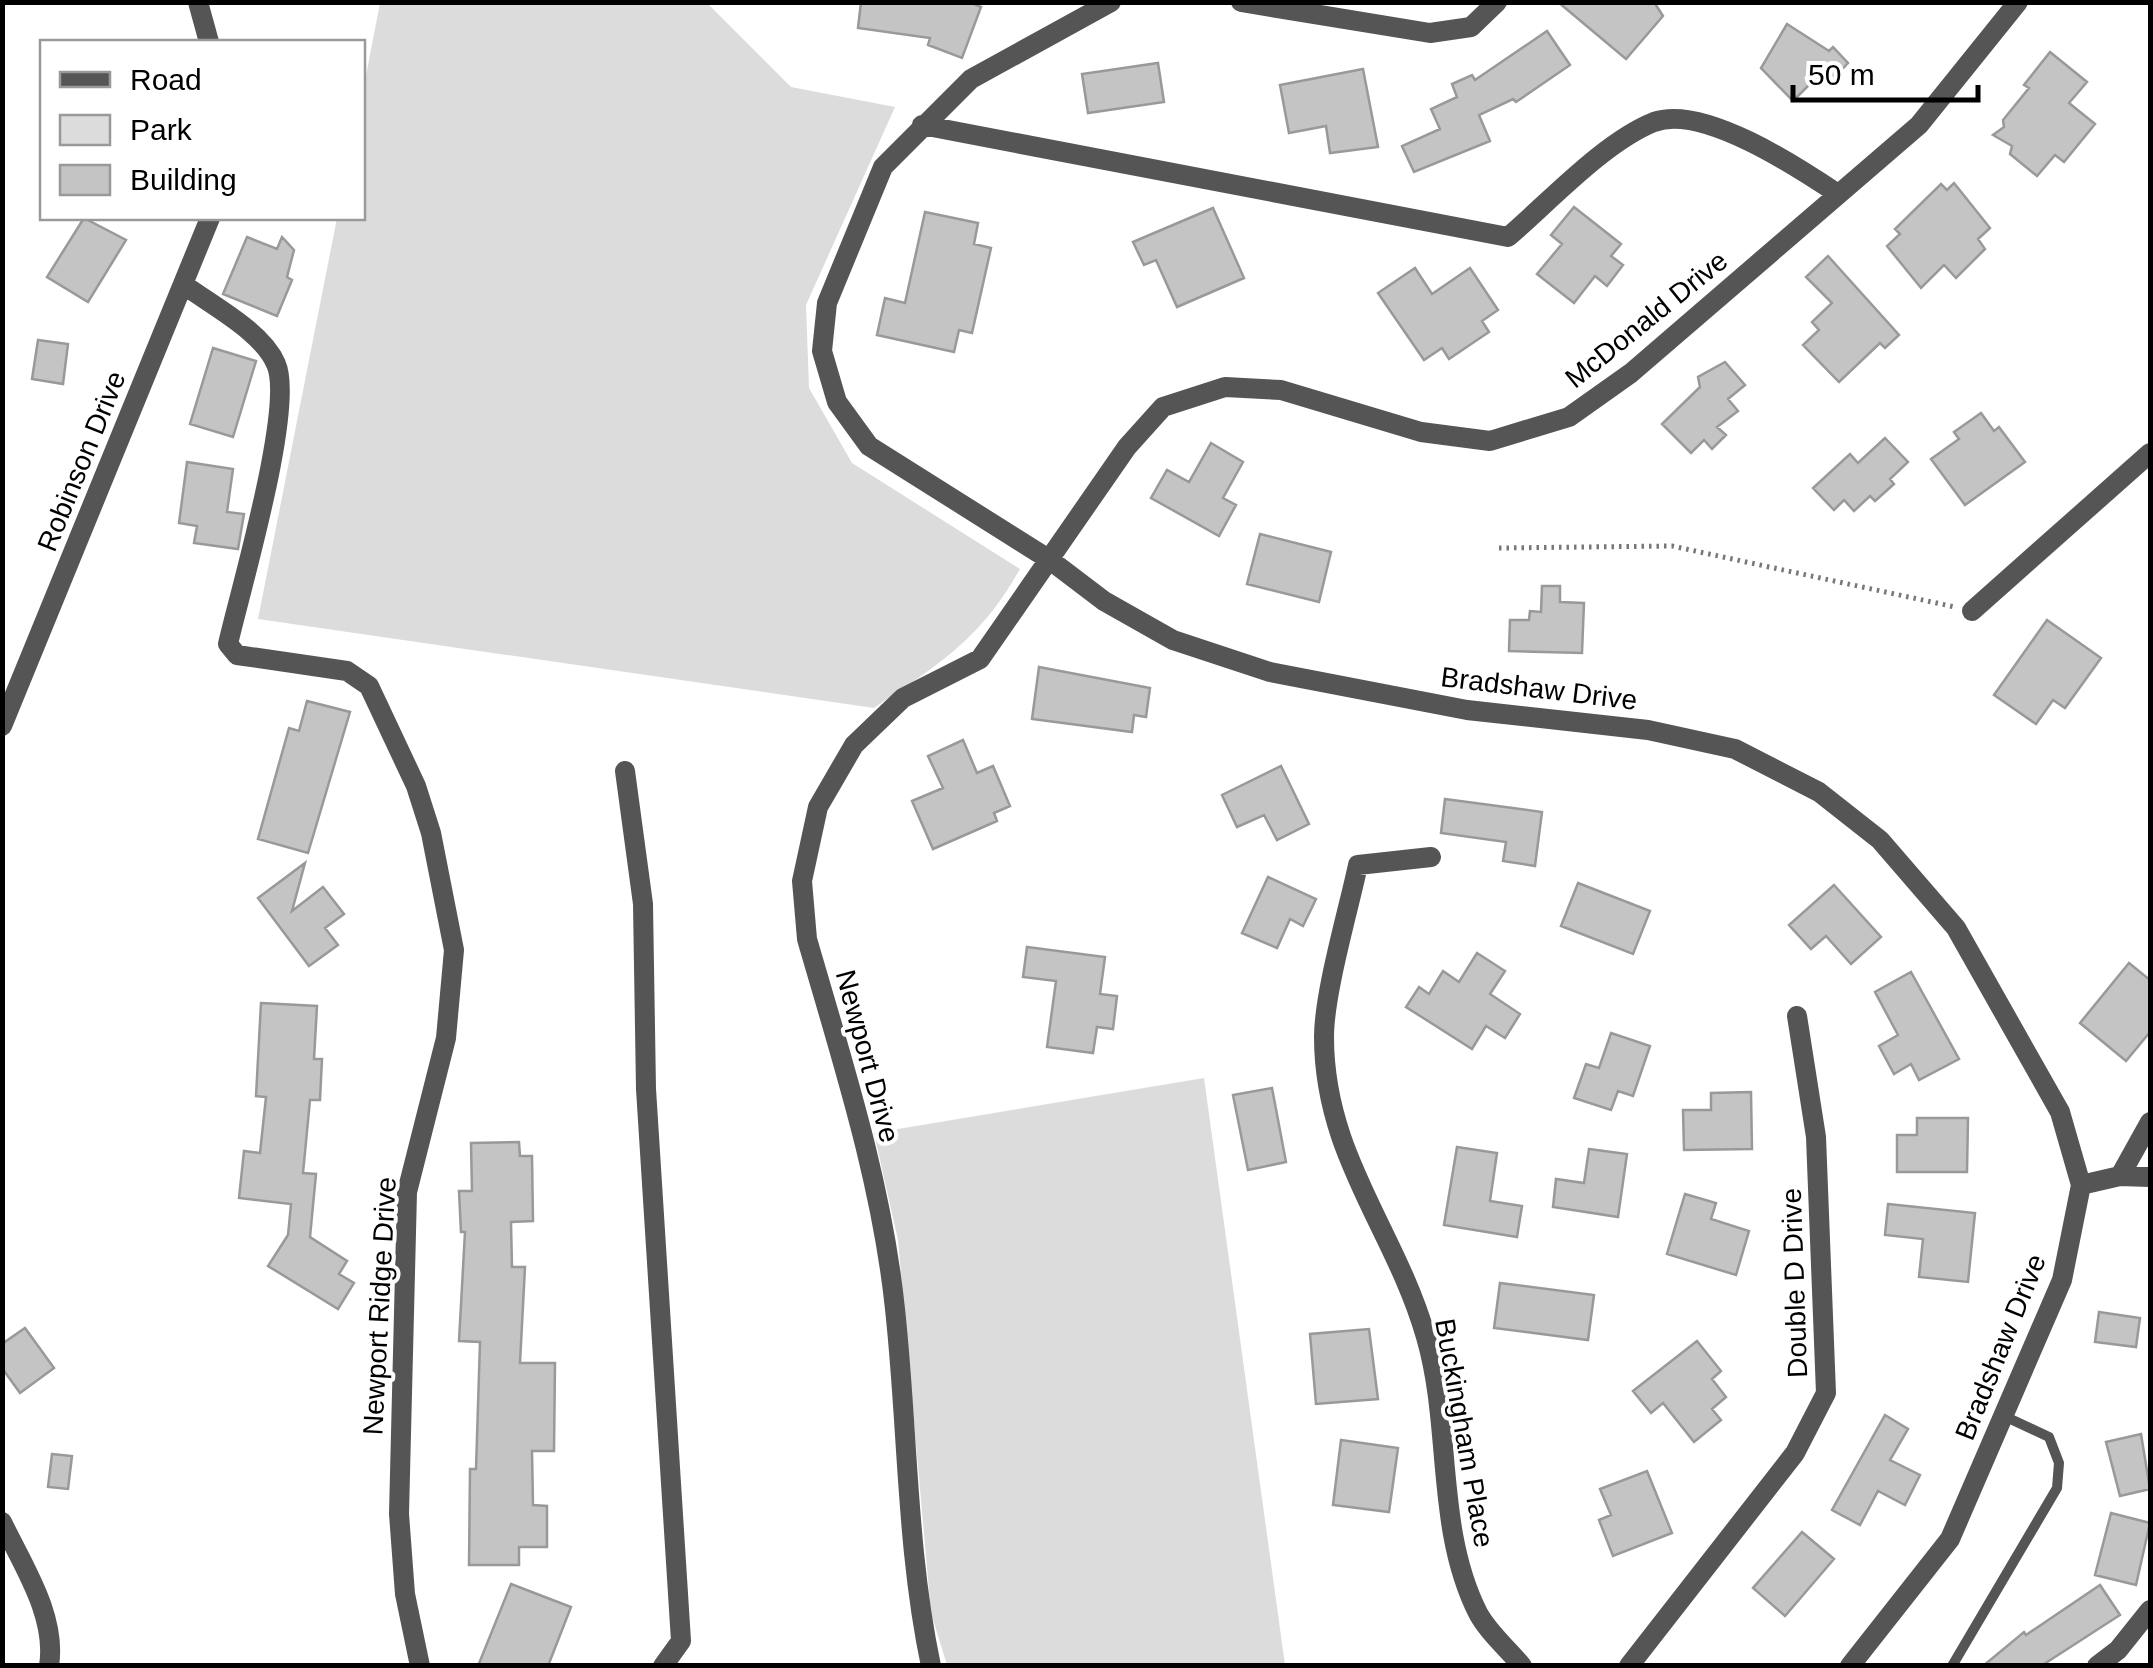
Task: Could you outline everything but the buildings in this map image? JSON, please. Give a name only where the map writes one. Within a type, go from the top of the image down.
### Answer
[{"type":"street","points":[[198,2],[208,40]]},
{"type":"street","name":"Bradshaw Drive","points":[[1111,2],[971,79],[883,168],[827,304],[822,351],[837,402],[869,446],[1050,560],[1104,600],[1173,640],[1270,672],[1468,710],[1666,734],[1735,749],[1819,792],[1880,840],[1956,928],[2060,1112],[2080,1185],[2062,1280],[1950,1538],[1850,1666]]},
{"type":"street","points":[[1241,2],[1430,33],[1471,26],[1497,2]]},
{"type":"street","name":"McDonald Drive","points":[[1050,560],[1126,447],[1162,406],[1225,387],[1280,390],[1421,432],[1490,441],[1569,417],[1631,374],[1918,125],[2018,2]]},
{"type":"street","points":[[922,125],[1508,237],[1624,139],[1658,120],[1696,123],[1777,153],[1838,194]]},
{"type":"street","name":"Robinson Drive","points":[[2,726],[209,220]]},
{"type":"street","name":"Newport Ridge Drive","points":[[183,284],[258,341],[277,364],[281,406],[228,644],[236,656],[347,672],[369,686],[416,786],[431,833],[454,950],[446,1038],[407,1192],[399,1514],[405,1594],[420,1666]]},
{"type":"street","points":[[1972,611],[2150,453]]},
{"type":"street","name":"Newport Drive","points":[[930,1666],[918,1604],[895,1306],[864,1138],[807,939],[802,881],[818,807],[854,745],[902,698],[980,660],[1050,560]]},
{"type":"street","points":[[625,771],[643,904],[646,1089],[681,1641],[663,1666]]},
{"type":"street","name":"Buckingham Place","points":[[1430,858],[1358,865],[1324,1035],[1332,1120],[1351,1170],[1409,1286],[1428,1341],[1458,1560],[1479,1615],[1522,1666]]},
{"type":"street","name":"Double D Drive","points":[[1629,1666],[1795,1453],[1826,1394],[1816,1137],[1797,1016]]},
{"type":"street","points":[[2120,1176],[2150,1122]]},
{"type":"street","points":[[2080,1185],[2120,1176],[2150,1177]]},
{"type":"street","points":[[2,1522],[45,1614],[52,1646],[49,1666]]},
{"type":"street","points":[[2098,1666],[2118,1650],[2150,1610]]},
{"type":"lane","points":[[1952,1666],[2056,1488],[2060,1464],[2049,1437],[2003,1416]]},
{"type":"path","points":[[1499,548],[1672,546],[1802,571],[1972,611]]},
{"type":"green space","points":[[380,3],[707,3],[791,87],[895,107],[806,305],[809,388],[852,463],[1020,569],[973,633],[919,678],[874,708],[258,619],[337,220],[365,220],[365,81]]},
{"type":"green space","points":[[1204,1078],[1285,1665],[947,1665],[931,1613],[898,1240],[874,1133]]}]
